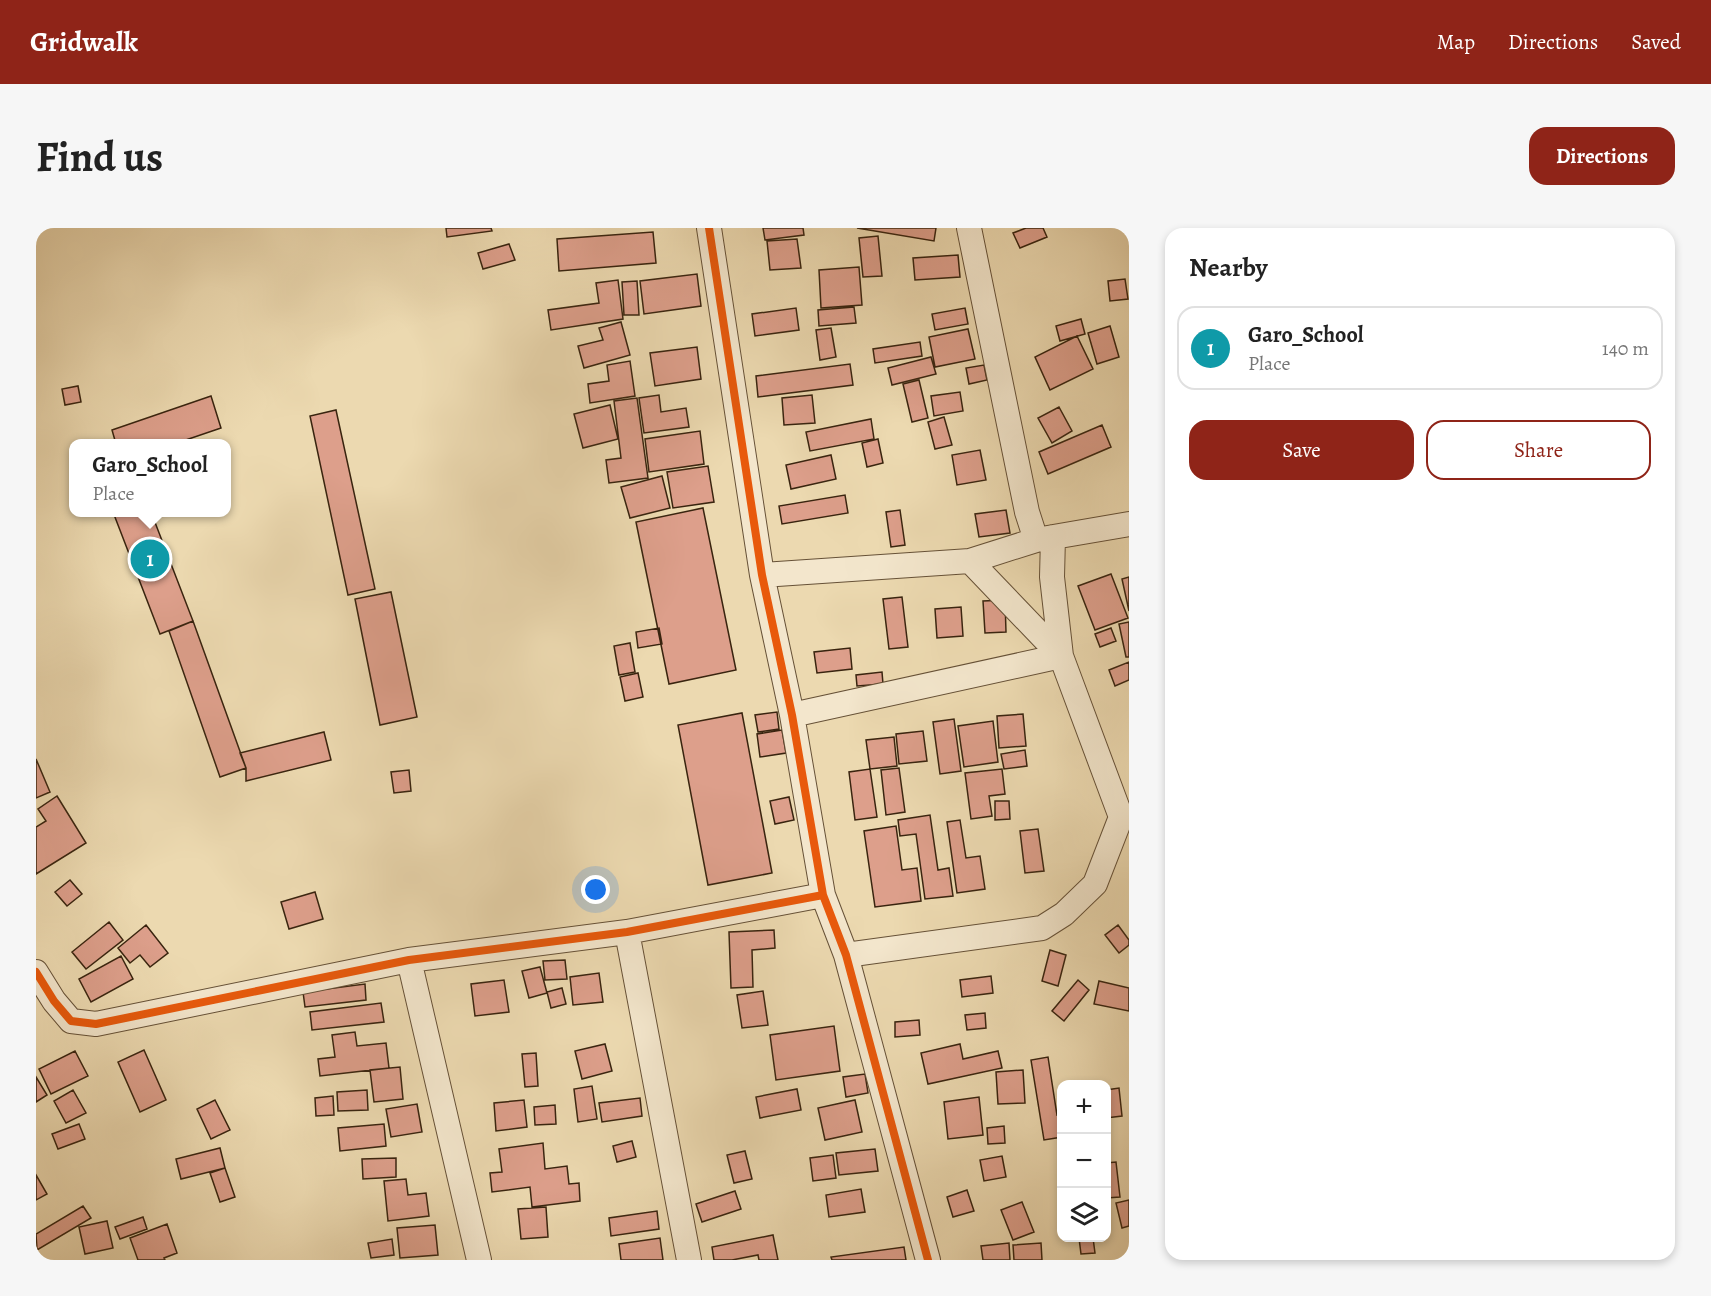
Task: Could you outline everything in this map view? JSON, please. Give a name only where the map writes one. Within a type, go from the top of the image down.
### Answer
[{"type":"street","points":[[709,228],[762,575],[792,715],[823,895],[846,955],[928,1260]]},
{"type":"street","points":[[846,955],[1042,928],[1064,914],[1095,884],[1125,816],[1061,656],[1045,539],[1027,512],[969,228]]},
{"type":"street","points":[[762,575],[970,561],[1045,539],[1129,524]]},
{"type":"street","points":[[970,561],[1061,656]]},
{"type":"street","points":[[792,715],[1061,656]]},
{"type":"street","points":[[36,972],[54,1001],[71,1021],[96,1024],[409,960],[627,932],[823,895]]},
{"type":"street","points":[[627,932],[688,1260]]},
{"type":"street","points":[[409,960],[479,1260]]},
{"type":"building","points":[[446,228],[491,228],[492,231],[447,237]]},
{"type":"building","points":[[763,228],[803,228],[804,235],[765,240]]},
{"type":"building","points":[[857,228],[936,228],[934,241]]},
{"type":"building","points":[[1026,228],[1043,228],[1047,237],[1020,248],[1013,233]]},
{"type":"building","points":[[653,232],[656,263],[559,271],[557,239]]},
{"type":"building","points":[[878,236],[882,276],[863,277],[859,238]]},
{"type":"building","points":[[797,239],[801,268],[770,270],[767,241]]},
{"type":"building","points":[[509,244],[515,260],[483,269],[478,253]]},
{"type":"building","points":[[958,255],[960,277],[915,280],[913,258]]},
{"type":"building","points":[[859,267],[862,305],[821,308],[819,270]]},
{"type":"building","points":[[697,274],[701,306],[644,314],[640,281]]},
{"type":"building","points":[[1125,279],[1128,299],[1110,301],[1108,281]]},
{"type":"building","points":[[618,280],[623,319],[551,330],[548,310],[599,303],[596,283]]},
{"type":"building","points":[[637,281],[639,315],[624,315],[622,282]]},
{"type":"building","points":[[854,307],[856,323],[819,326],[818,310]]},
{"type":"building","points":[[796,308],[799,330],[755,336],[752,314]]},
{"type":"building","points":[[965,308],[968,324],[935,330],[932,314]]},
{"type":"building","points":[[1081,319],[1085,334],[1060,341],[1056,326]]},
{"type":"building","points":[[621,322],[630,355],[584,368],[578,346],[603,340],[599,328]]},
{"type":"building","points":[[1110,326],[1119,357],[1097,364],[1088,333]]},
{"type":"building","points":[[831,328],[836,357],[820,360],[816,330]]},
{"type":"building","points":[[968,329],[975,359],[935,367],[929,337]]},
{"type":"building","points":[[1077,336],[1093,369],[1050,390],[1035,357]]},
{"type":"building","points":[[920,342],[922,356],[875,363],[873,349]]},
{"type":"building","points":[[697,347],[701,379],[655,386],[650,353]]},
{"type":"building","points":[[931,357],[936,374],[892,385],[888,368]]},
{"type":"building","points":[[630,361],[635,396],[590,403],[588,384],[609,381],[607,365]]},
{"type":"building","points":[[850,364],[853,385],[758,397],[756,376]]},
{"type":"building","points":[[984,365],[987,380],[969,384],[966,368]]},
{"type":"building","points":[[919,380],[928,418],[912,422],[903,384]]},
{"type":"building","points":[[78,386],[81,402],[65,405],[62,389]]},
{"type":"building","points":[[960,392],[963,411],[934,416],[931,396]]},
{"type":"building","points":[[659,395],[661,412],[686,408],[689,427],[644,433],[639,398]]},
{"type":"building","points":[[812,395],[815,423],[784,425],[782,398]]},
{"type":"building","points":[[211,396],[221,428],[189,439],[115,439],[112,430]]},
{"type":"building","points":[[637,398],[648,478],[609,483],[606,460],[621,458],[614,401]]},
{"type":"building","points":[[610,405],[618,439],[583,448],[574,414]]},
{"type":"building","points":[[1059,407],[1072,431],[1052,443],[1038,418]]},
{"type":"building","points":[[336,410],[375,589],[348,595],[310,416]]},
{"type":"building","points":[[944,417],[952,445],[935,449],[928,422]]},
{"type":"building","points":[[871,419],[874,439],[810,451],[806,432]]},
{"type":"building","points":[[1102,425],[1111,447],[1048,474],[1039,452]]},
{"type":"building","points":[[700,431],[704,464],[649,472],[645,439]]},
{"type":"building","points":[[878,439],[883,463],[867,467],[862,443]]},
{"type":"building","points":[[980,450],[986,480],[957,485],[952,455]]},
{"type":"building","points":[[831,455],[836,479],[791,489],[786,465]]},
{"type":"building","points":[[708,466],[714,502],[673,508],[667,472]]},
{"type":"building","points":[[662,476],[670,508],[630,518],[621,487]]},
{"type":"building","points":[[845,495],[848,513],[782,524],[779,506]]},
{"type":"building","points":[[703,508],[736,670],[669,684],[636,522]]},
{"type":"building","points":[[900,510],[905,545],[891,547],[886,512]]},
{"type":"building","points":[[1006,510],[1010,533],[979,537],[975,514]]},
{"type":"building","points":[[115,517],[153,517],[193,621],[160,634]]},
{"type":"building","points":[[1111,574],[1128,618],[1095,630],[1078,586]]},
{"type":"building","points":[[1129,577],[1129,611],[1122,579]]},
{"type":"building","points":[[391,592],[417,717],[380,725],[355,599]]},
{"type":"building","points":[[902,597],[908,647],[889,649],[883,599]]},
{"type":"building","points":[[1005,600],[1006,632],[985,633],[983,601]]},
{"type":"building","points":[[961,607],[963,636],[937,638],[935,609]]},
{"type":"building","points":[[193,621],[246,768],[220,777],[169,631]]},
{"type":"building","points":[[1129,622],[1129,657],[1126,657],[1119,624]]},
{"type":"building","points":[[659,628],[662,644],[638,648],[636,632]]},
{"type":"building","points":[[1111,628],[1116,641],[1100,647],[1095,634]]},
{"type":"building","points":[[630,643],[635,672],[619,675],[614,646]]},
{"type":"building","points":[[850,648],[852,669],[817,673],[814,652]]},
{"type":"building","points":[[1129,662],[1129,680],[1115,686],[1109,670]]},
{"type":"building","points":[[882,672],[883,684],[857,686],[856,675]]},
{"type":"building","points":[[638,673],[643,697],[625,701],[620,677]]},
{"type":"building","points":[[777,712],[779,729],[758,732],[755,715]]},
{"type":"building","points":[[742,713],[772,873],[708,885],[678,725]]},
{"type":"building","points":[[1023,714],[1026,746],[999,748],[997,716]]},
{"type":"building","points":[[954,719],[961,771],[940,774],[933,722]]},
{"type":"building","points":[[993,721],[998,762],[964,767],[958,726]]},
{"type":"building","points":[[782,730],[786,753],[760,757],[757,734]]},
{"type":"building","points":[[923,731],[927,761],[899,764],[896,734]]},
{"type":"building","points":[[324,732],[331,760],[246,781],[246,768],[240,753]]},
{"type":"building","points":[[894,737],[897,766],[870,769],[866,740]]},
{"type":"building","points":[[1025,750],[1027,766],[1004,769],[1001,754]]},
{"type":"building","points":[[36,759],[50,792],[36,798]]},
{"type":"building","points":[[899,768],[905,812],[886,815],[881,770]]},
{"type":"building","points":[[870,769],[877,817],[855,820],[849,772]]},
{"type":"building","points":[[1002,769],[1005,794],[989,796],[992,816],[971,819],[965,773]]},
{"type":"building","points":[[409,770],[411,791],[394,793],[391,772]]},
{"type":"building","points":[[57,796],[86,843],[36,874],[36,827],[46,821],[38,809]]},
{"type":"building","points":[[789,797],[794,820],[775,824],[770,801]]},
{"type":"building","points":[[995,801],[1009,801],[1010,819],[995,820]]},
{"type":"building","points":[[930,815],[938,870],[949,868],[953,896],[925,899],[916,834],[900,836],[898,820]]},
{"type":"building","points":[[960,820],[966,858],[980,856],[985,889],[957,893],[947,822]]},
{"type":"building","points":[[896,826],[902,870],[917,868],[921,901],[875,907],[864,831]]},
{"type":"building","points":[[1038,829],[1044,871],[1025,873],[1020,831]]},
{"type":"building","points":[[70,880],[82,894],[67,906],[55,892]]},
{"type":"building","points":[[315,892],[323,919],[289,929],[281,902]]},
{"type":"building","points":[[109,922],[123,940],[86,969],[72,952]]},
{"type":"building","points":[[146,925],[168,953],[150,967],[140,955],[130,963],[118,948]]},
{"type":"building","points":[[1118,925],[1129,940],[1129,945],[1119,953],[1105,935]]},
{"type":"building","points":[[774,930],[775,948],[752,950],[753,987],[731,988],[729,932]]},
{"type":"building","points":[[1050,950],[1066,955],[1058,986],[1042,981]]},
{"type":"building","points":[[121,956],[133,979],[91,1002],[79,979]]},
{"type":"building","points":[[565,960],[567,979],[545,980],[543,961]]},
{"type":"building","points":[[540,967],[547,993],[529,998],[522,971]]},
{"type":"building","points":[[599,973],[603,1002],[573,1005],[570,977]]},
{"type":"building","points":[[991,976],[993,993],[962,997],[960,980]]},
{"type":"building","points":[[504,980],[509,1012],[475,1016],[471,984]]},
{"type":"building","points":[[1078,980],[1089,990],[1064,1021],[1052,1011]]},
{"type":"building","points":[[1099,981],[1129,988],[1129,1011],[1094,1004]]},
{"type":"building","points":[[365,984],[366,1000],[305,1007],[303,992]]},
{"type":"building","points":[[562,988],[566,1004],[551,1008],[547,992]]},
{"type":"building","points":[[763,991],[768,1025],[742,1028],[737,995]]},
{"type":"building","points":[[381,1003],[384,1022],[312,1030],[310,1012]]},
{"type":"building","points":[[985,1013],[986,1028],[967,1030],[965,1015]]},
{"type":"building","points":[[919,1020],[920,1035],[895,1037],[895,1022]]},
{"type":"building","points":[[834,1026],[840,1071],[776,1080],[770,1035]]},
{"type":"building","points":[[355,1032],[357,1046],[386,1043],[389,1068],[320,1076],[318,1059],[335,1057],[332,1035]]},
{"type":"building","points":[[605,1044],[612,1071],[582,1079],[575,1051]]},
{"type":"building","points":[[960,1044],[963,1059],[998,1051],[1002,1068],[928,1084],[921,1053]]},
{"type":"building","points":[[144,1050],[166,1100],[140,1112],[118,1062]]},
{"type":"building","points":[[75,1051],[88,1076],[51,1094],[39,1069]]},
{"type":"building","points":[[536,1053],[538,1086],[525,1087],[522,1054]]},
{"type":"building","points":[[1048,1057],[1057,1115],[1057,1138],[1044,1140],[1031,1060]]},
{"type":"building","points":[[400,1067],[403,1099],[374,1102],[370,1070]]},
{"type":"building","points":[[1023,1070],[1025,1103],[998,1104],[996,1072]]},
{"type":"building","points":[[865,1074],[868,1093],[846,1097],[843,1077]]},
{"type":"building","points":[[36,1077],[47,1095],[36,1102]]},
{"type":"building","points":[[592,1086],[597,1119],[578,1122],[574,1089]]},
{"type":"building","points":[[1119,1088],[1122,1116],[1111,1117],[1111,1089]]},
{"type":"building","points":[[797,1089],[801,1110],[760,1118],[756,1097]]},
{"type":"building","points":[[73,1090],[86,1113],[66,1123],[54,1101]]},
{"type":"building","points":[[367,1090],[368,1110],[338,1111],[337,1092]]},
{"type":"building","points":[[333,1096],[334,1115],[316,1116],[315,1098]]},
{"type":"building","points":[[979,1097],[983,1135],[948,1139],[944,1102]]},
{"type":"building","points":[[640,1098],[642,1116],[602,1122],[599,1103]]},
{"type":"building","points":[[215,1100],[230,1130],[211,1139],[197,1109]]},
{"type":"building","points":[[524,1100],[527,1127],[496,1131],[494,1103]]},
{"type":"building","points":[[855,1100],[862,1132],[825,1140],[818,1108]]},
{"type":"building","points":[[417,1104],[422,1132],[391,1137],[386,1109]]},
{"type":"building","points":[[555,1105],[556,1124],[535,1125],[534,1107]]},
{"type":"building","points":[[79,1124],[85,1139],[58,1149],[52,1134]]},
{"type":"building","points":[[384,1124],[386,1146],[340,1151],[338,1128]]},
{"type":"building","points":[[1004,1126],[1005,1143],[988,1144],[987,1128]]},
{"type":"building","points":[[632,1141],[636,1157],[617,1162],[613,1146]]},
{"type":"building","points":[[543,1143],[545,1169],[567,1166],[569,1184],[579,1183],[580,1201],[532,1207],[530,1187],[492,1192],[490,1173],[502,1172],[499,1149]]},
{"type":"building","points":[[220,1148],[225,1168],[181,1179],[176,1159]]},
{"type":"building","points":[[875,1149],[878,1171],[839,1175],[836,1153]]},
{"type":"building","points":[[745,1151],[752,1179],[734,1183],[727,1155]]},
{"type":"building","points":[[833,1155],[836,1178],[813,1181],[810,1158]]},
{"type":"building","points":[[1002,1156],[1006,1177],[984,1181],[980,1160]]},
{"type":"building","points":[[396,1158],[396,1177],[363,1179],[362,1159]]},
{"type":"building","points":[[1111,1162],[1116,1162],[1120,1197],[1111,1198]]},
{"type":"building","points":[[225,1168],[235,1197],[220,1202],[210,1173]]},
{"type":"building","points":[[36,1175],[47,1194],[36,1200]]},
{"type":"building","points":[[406,1179],[408,1195],[426,1193],[429,1216],[388,1221],[384,1181]]},
{"type":"building","points":[[861,1189],[865,1212],[829,1217],[826,1195]]},
{"type":"building","points":[[967,1190],[974,1211],[953,1217],[947,1197]]},
{"type":"building","points":[[735,1191],[741,1209],[702,1222],[696,1204]]},
{"type":"building","points":[[1129,1200],[1129,1226],[1122,1228],[1116,1203]]},
{"type":"building","points":[[1022,1202],[1034,1232],[1013,1240],[1001,1210]]},
{"type":"building","points":[[83,1206],[91,1218],[37,1250],[36,1234]]},
{"type":"building","points":[[546,1207],[548,1237],[521,1239],[518,1209]]},
{"type":"building","points":[[657,1211],[659,1229],[611,1236],[609,1218]]},
{"type":"building","points":[[143,1217],[147,1229],[120,1239],[115,1227]]},
{"type":"building","points":[[107,1221],[113,1248],[85,1254],[79,1227]]},
{"type":"building","points":[[167,1224],[177,1253],[164,1258],[165,1260],[138,1260],[130,1238]]},
{"type":"building","points":[[435,1225],[438,1255],[400,1258],[397,1228]]},
{"type":"building","points":[[773,1235],[778,1260],[759,1260],[758,1255],[732,1260],[714,1260],[712,1247]]},
{"type":"building","points":[[660,1238],[663,1260],[621,1260],[619,1244]]},
{"type":"building","points":[[392,1239],[394,1255],[371,1258],[368,1243]]},
{"type":"building","points":[[1080,1242],[1094,1242],[1095,1253],[1081,1254]]},
{"type":"building","points":[[1009,1243],[1010,1260],[983,1260],[981,1246]]},
{"type":"building","points":[[1041,1243],[1042,1260],[1014,1260],[1013,1245]]},
{"type":"building","points":[[904,1247],[906,1260],[832,1260],[831,1257]]},
{"type":"cycle path","points":[[709,228],[762,575],[792,715],[823,895],[846,955],[928,1260]]},
{"type":"cycle path","points":[[36,972],[54,1001],[71,1021],[96,1024],[409,960],[627,932],[823,895]]},
{"type":"place","name":"Garo_School","points":[[150,559]]}]
